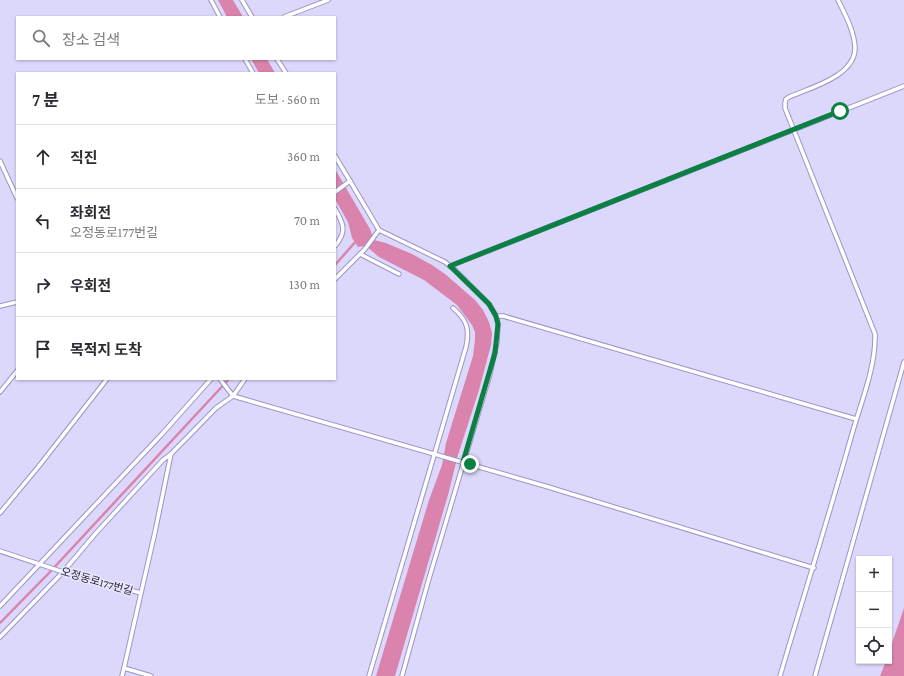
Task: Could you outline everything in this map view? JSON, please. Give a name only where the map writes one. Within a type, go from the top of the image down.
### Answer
[{"type":"lane","points":[[211,0],[219,16]]},
{"type":"lane","points":[[242,0],[251,16]]},
{"type":"lane","points":[[287,16],[328,0]]},
{"type":"lane","points":[[780,676],[814,568],[876,349],[875,334],[784,103],[786,99],[837,76],[850,62],[855,47],[846,16],[838,0]]},
{"type":"lane","points":[[246,60],[252,72]]},
{"type":"lane","points":[[278,60],[285,72]]},
{"type":"lane","points":[[450,266],[719,158],[904,86]]},
{"type":"lane","points":[[336,158],[348,182],[378,232],[436,257],[450,266],[485,299],[496,316],[498,333],[495,353],[462,461],[402,676]]},
{"type":"lane","points":[[0,161],[16,196]]},
{"type":"lane","points":[[336,191],[348,182]]},
{"type":"lane","points":[[336,211],[343,230],[342,235],[336,244]]},
{"type":"lane","points":[[336,279],[366,249],[378,232]]},
{"type":"lane","points":[[360,254],[399,274]]},
{"type":"lane","points":[[0,306],[16,302]]},
{"type":"lane","points":[[369,676],[437,454],[467,342],[466,323],[459,313],[453,308]]},
{"type":"lane","points":[[496,316],[503,316],[856,419]]},
{"type":"lane","points":[[815,676],[904,362]]},
{"type":"lane","points":[[0,392],[16,372]]},
{"type":"lane","points":[[0,513],[106,380]]},
{"type":"lane","points":[[0,606],[41,565],[211,380]]},
{"type":"lane","points":[[221,380],[232,394],[462,461],[814,568]]},
{"type":"lane","points":[[0,636],[61,572],[163,460],[232,394],[243,380]]},
{"type":"lane","points":[[140,593],[155,532],[171,454]]},
{"type":"lane","name":"오정동로177번길","points":[[0,551],[61,572],[140,593],[122,676]]},
{"type":"lane","points":[[124,668],[151,676]]},
{"type":"shaded area","points":[[218,0],[233,0],[242,16],[226,16]]},
{"type":"shaded area","points":[[252,60],[268,60],[274,72],[258,72]]},
{"type":"shaded area","points":[[336,171],[370,229],[374,240],[386,243],[412,254],[445,274],[475,300],[483,310],[489,322],[492,333],[491,345],[479,390],[458,455],[448,495],[395,676],[376,676],[429,500],[442,465],[446,443],[473,356],[475,332],[472,325],[457,305],[424,280],[379,257],[366,246],[358,247],[352,238],[348,222],[336,201]]},
{"type":"shaded area","points":[[904,608],[904,676],[880,676],[885,664],[892,664],[892,643]]},
{"type":"waterway","points":[[336,264],[357,240]]},
{"type":"waterway","points":[[0,623],[49,573],[228,380]]},
{"type":"route","points":[[470,464],[463,462],[490,374],[497,342],[498,324],[496,316],[489,304],[450,266],[840,111]]}]
